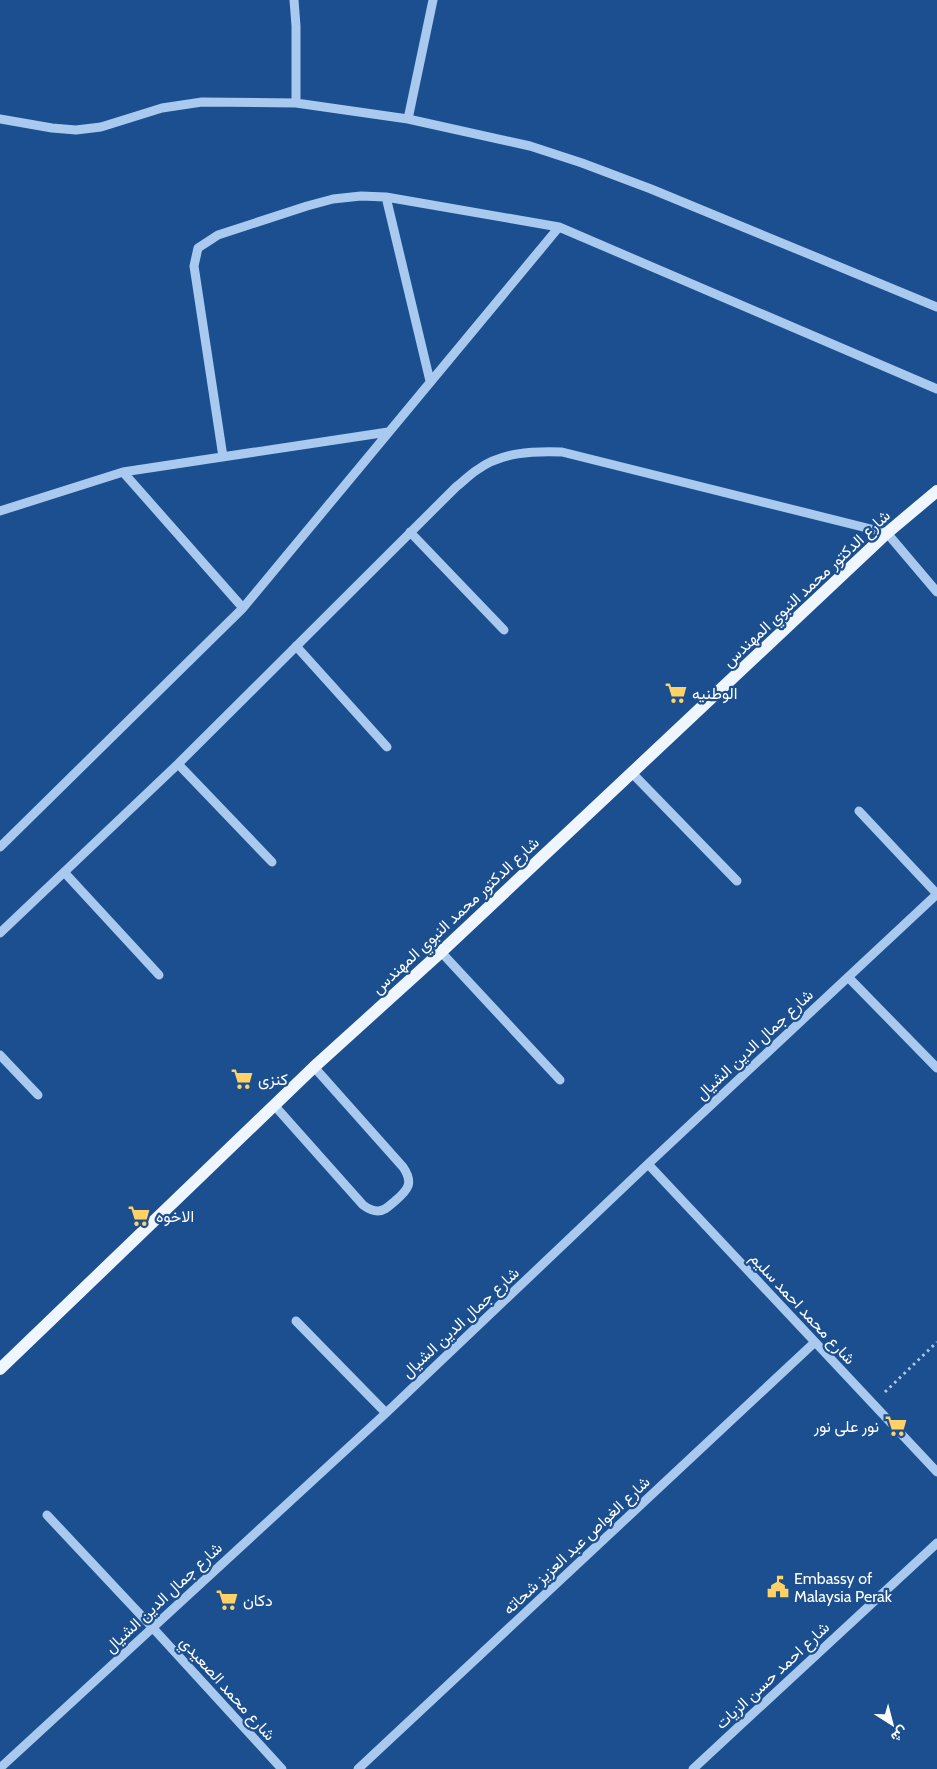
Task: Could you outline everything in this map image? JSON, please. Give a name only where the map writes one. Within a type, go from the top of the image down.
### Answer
[{"type":"main road","name":"شارع الدكتور محمد النبوي المهندس","points":[[0,1369],[314,1067],[441,952],[886,533],[937,491]]},
{"type":"street","points":[[294,0],[296,103]]},
{"type":"street","points":[[408,119],[433,0]]},
{"type":"street","points":[[0,119],[76,130],[101,127],[162,108],[202,102],[296,103],[408,119],[530,146],[582,163],[651,189],[937,307]]},
{"type":"street","points":[[223,457],[194,266],[198,248],[218,235],[306,206],[333,199],[361,196],[386,197],[559,226],[937,389]]},
{"type":"street","points":[[386,197],[430,381]]},
{"type":"street","points":[[0,846],[243,608],[559,226]]},
{"type":"street","points":[[0,516],[5,509],[123,472],[388,432]]},
{"type":"street","points":[[0,933],[178,764],[456,487],[478,469],[505,457],[533,451],[562,452],[886,533],[937,592]]},
{"type":"street","points":[[123,472],[243,608]]},
{"type":"street","points":[[410,532],[504,630]]},
{"type":"street","points":[[296,646],[387,747]]},
{"type":"street","points":[[178,764],[272,862]]},
{"type":"street","points":[[632,773],[736,881]]},
{"type":"street","points":[[859,811],[937,894]]},
{"type":"street","points":[[64,872],[159,974]]},
{"type":"street","name":"شارع جمال الدين الشيال","points":[[0,1768],[386,1413],[648,1164],[937,894]]},
{"type":"street","points":[[441,952],[560,1080]]},
{"type":"street","points":[[848,977],[937,1068]]},
{"type":"street","points":[[0,1055],[38,1096]]},
{"type":"street","points":[[274,1105],[369,1210],[384,1210],[405,1192],[409,1184],[408,1175],[403,1167],[314,1067]]},
{"type":"street","name":"شارع محمد احمد سليم","points":[[648,1164],[937,1472]]},
{"type":"street","points":[[296,1321],[386,1413]]},
{"type":"street","name":"شارع الغواص عبد العزيز شحاته","points":[[358,1769],[815,1342]]},
{"type":"street","name":"شارع محمد الصعيدي","points":[[47,1515],[282,1769]]},
{"type":"street","name":"شارع احمد حسن الزيات","points":[[693,1769],[937,1543]]},
{"type":"path","points":[[873,1403],[937,1342]]},
{"type":"place","name":"الوطنيه","points":[[676,693]]},
{"type":"place","name":"كنزى","points":[[242,1079]]},
{"type":"place","name":"الاخوه","points":[[139,1216]]},
{"type":"place","name":"نور على نور","points":[[896,1426]]},
{"type":"place","name":"Embassy of Malaysia Perak","points":[[778,1587]]},
{"type":"place","name":"دكان","points":[[227,1600]]}]
